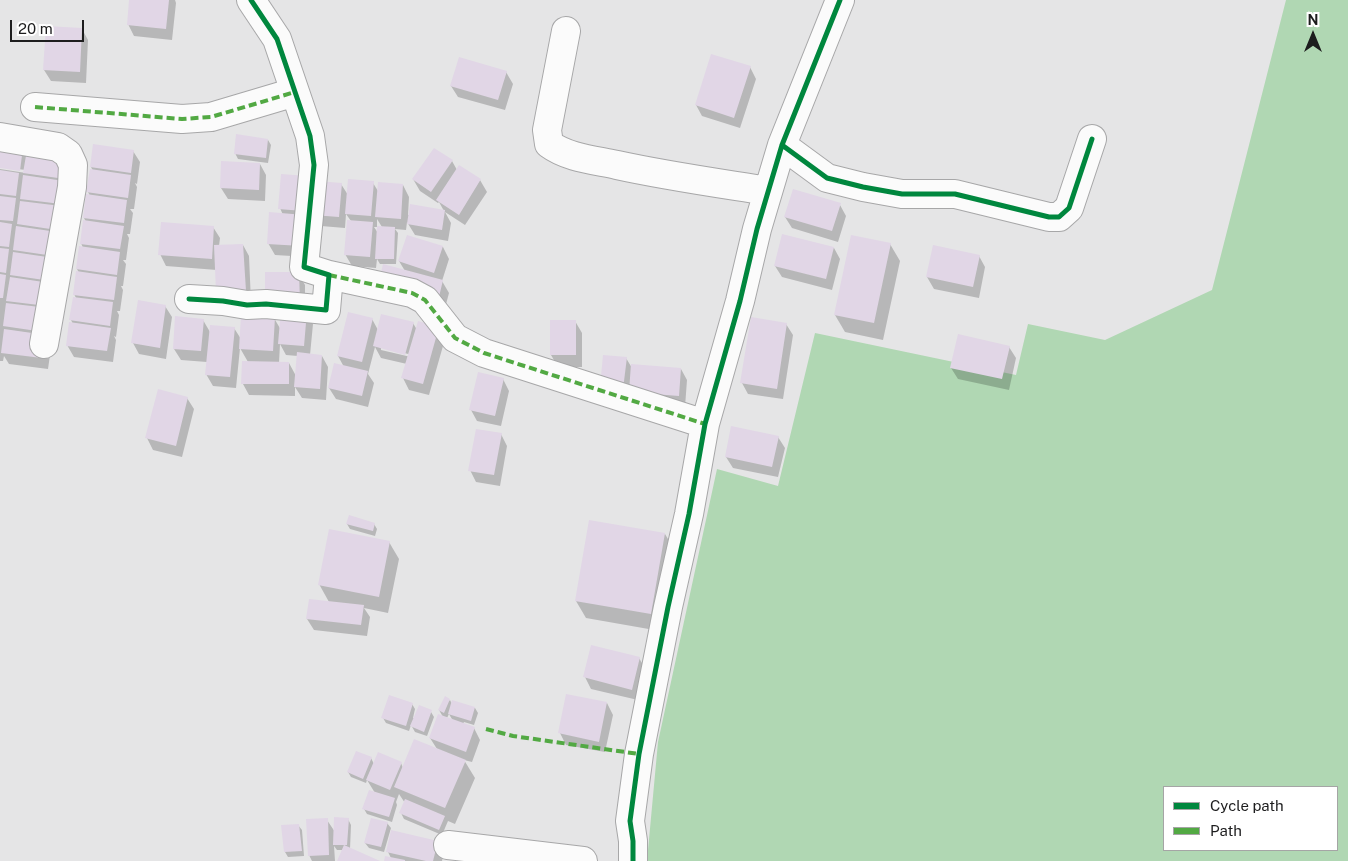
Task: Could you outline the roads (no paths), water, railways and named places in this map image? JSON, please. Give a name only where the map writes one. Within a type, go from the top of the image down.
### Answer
[{"type":"street","points":[[251,0],[277,39],[310,136],[314,166],[304,267],[328,275],[412,292],[425,300],[455,338],[484,353],[705,424]]},
{"type":"street","points":[[633,861],[630,821],[639,754],[668,607],[689,514],[705,424],[740,301],[750,253],[782,146],[840,0]]},
{"type":"street","points":[[566,31],[546,130],[548,144],[560,152],[578,157],[644,171],[768,191]]},
{"type":"street","points":[[34,108],[182,119],[211,117],[295,92]]},
{"type":"street","points":[[0,138],[58,147],[68,154],[72,166],[72,187],[44,344]]},
{"type":"street","points":[[782,146],[827,178],[902,194],[955,194],[1059,217],[1069,208],[1092,138]]},
{"type":"street","points":[[189,299],[326,310],[328,275]]},
{"type":"street","points":[[448,845],[583,861]]}]
